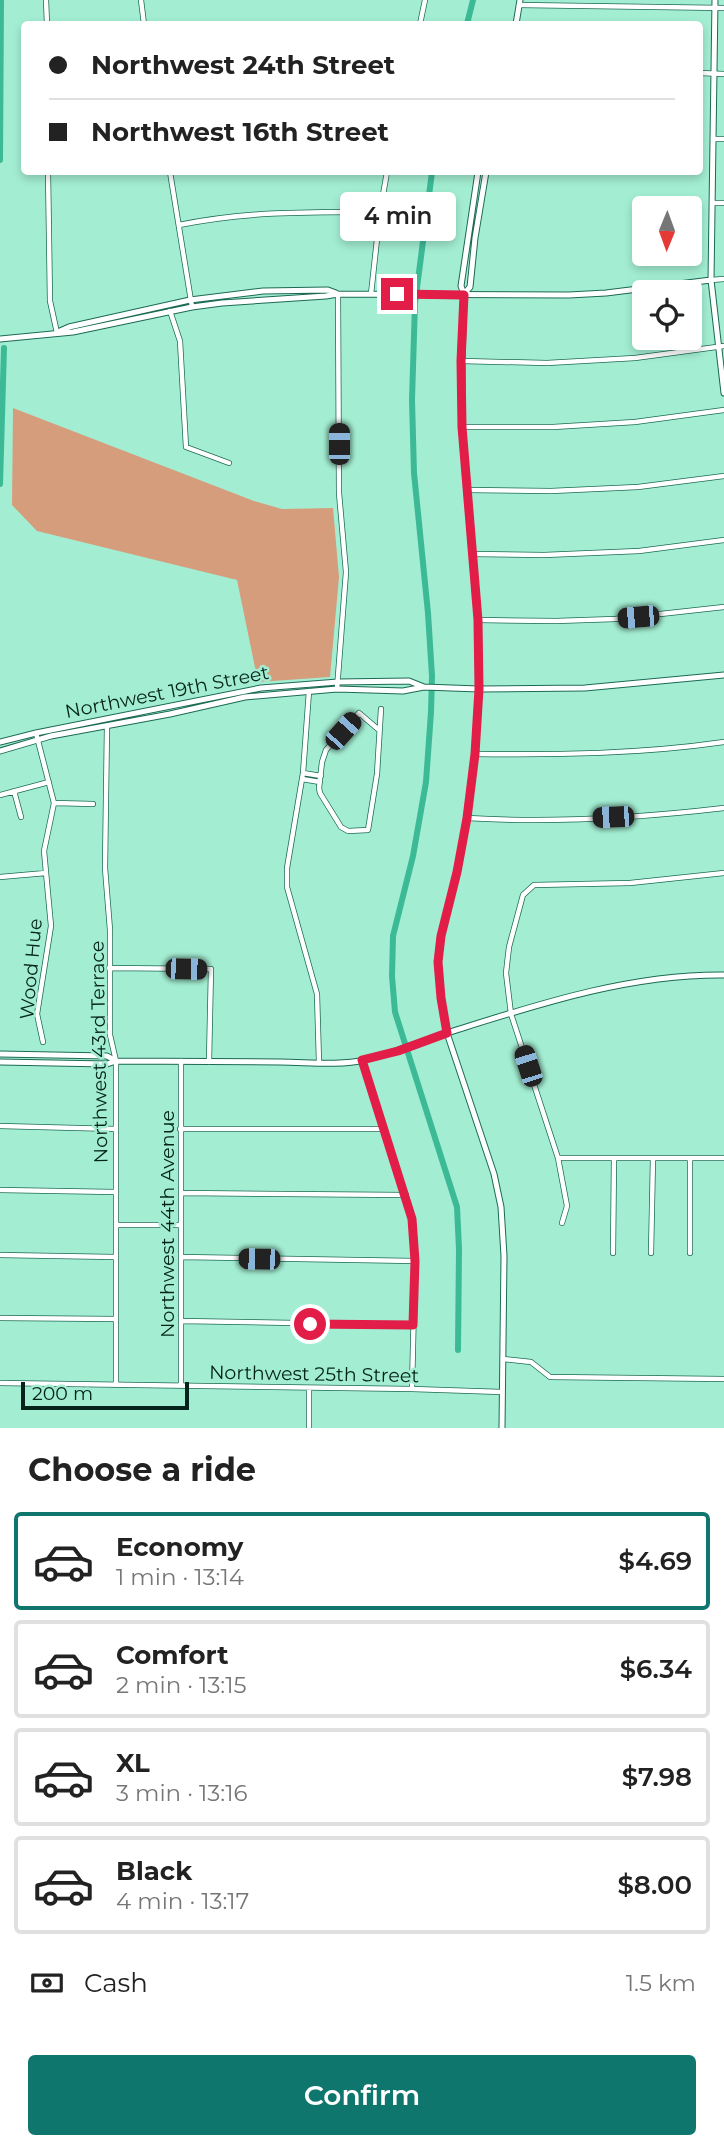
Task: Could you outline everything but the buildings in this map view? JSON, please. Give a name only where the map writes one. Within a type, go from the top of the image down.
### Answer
[{"type":"street","points":[[46,0],[47,21]]},
{"type":"street","points":[[141,0],[144,21]]},
{"type":"street","points":[[421,21],[425,0]]},
{"type":"street","points":[[715,0],[711,280],[721,346],[724,393]]},
{"type":"street","points":[[517,21],[520,3],[724,8]]},
{"type":"street","points":[[703,73],[724,74]]},
{"type":"street","points":[[713,139],[724,139]]},
{"type":"street","points":[[48,175],[50,301],[58,333]]},
{"type":"street","points":[[171,175],[191,304]]},
{"type":"street","points":[[370,294],[386,175]]},
{"type":"street","points":[[477,175],[461,286],[464,295],[461,361],[466,490],[478,620],[479,689],[467,818],[441,936],[438,962],[447,1033],[490,1162],[501,1208],[504,1256],[502,1428]]},
{"type":"street","points":[[464,295],[470,287],[486,175]]},
{"type":"street","points":[[712,203],[724,203]]},
{"type":"street","points":[[179,225],[221,216],[294,211],[380,212]]},
{"type":"street","points":[[467,237],[475,238]]},
{"type":"street","points":[[0,339],[73,332],[191,304],[338,294],[569,295],[724,279]]},
{"type":"street","points":[[337,689],[346,572],[339,493],[338,294]]},
{"type":"street","points":[[169,309],[180,341],[186,447],[229,463]]},
{"type":"street","points":[[461,361],[547,363],[635,358],[721,346]]},
{"type":"street","points":[[462,427],[608,424],[724,410]]},
{"type":"street","points":[[466,490],[551,491],[638,487],[724,476]]},
{"type":"street","points":[[473,554],[544,555],[639,551],[724,540]]},
{"type":"street","points":[[478,620],[555,621],[615,618],[724,607]]},
{"type":"street","name":"Northwest 19th Street","points":[[309,687],[403,691],[424,687],[584,688],[724,675]]},
{"type":"street","name":"Northwest 19th Street","points":[[0,743],[106,722],[170,714],[244,694],[338,682],[409,681],[424,687]]},
{"type":"street","points":[[309,687],[303,772],[287,868],[287,887],[317,995],[319,1062]]},
{"type":"street","points":[[379,730],[359,713],[326,750],[322,762],[320,793],[341,827],[348,831],[368,830],[377,774],[382,709]]},
{"type":"street","name":"Northwest 43rd Terrace","points":[[106,722],[105,868],[110,930],[110,1035],[116,1061],[116,1385]]},
{"type":"street","name":"Northwest 19th Street","points":[[0,751],[37,736]]},
{"type":"street","name":"Wood Hue","points":[[37,736],[54,803],[44,851],[51,934],[37,1014],[43,1042]]},
{"type":"street","points":[[475,754],[627,753],[724,742]]},
{"type":"street","points":[[303,772],[320,779]]},
{"type":"street","points":[[302,779],[320,779]]},
{"type":"street","points":[[0,795],[49,782]]},
{"type":"street","points":[[14,791],[21,817]]},
{"type":"street","points":[[54,803],[93,804]]},
{"type":"street","points":[[467,818],[543,820],[623,817],[724,808]]},
{"type":"street","points":[[0,877],[46,873]]},
{"type":"street","points":[[562,1223],[567,1206],[558,1158],[511,1014],[506,974],[509,947],[523,895],[527,889],[534,886],[630,883],[724,873]]},
{"type":"street","points":[[109,968],[211,969],[209,1062]]},
{"type":"street","points":[[0,1062],[107,1064],[116,1061],[362,1060],[562,999],[637,982],[694,975],[724,975]]},
{"type":"street","points":[[0,1054],[107,1056],[116,1061]]},
{"type":"street","points":[[362,1060],[412,1219],[415,1261],[412,1389]]},
{"type":"street","name":"Northwest 44th Avenue","points":[[181,1061],[181,1386]]},
{"type":"street","points":[[0,1126],[116,1129]]},
{"type":"street","points":[[180,1129],[384,1129]]},
{"type":"street","points":[[558,1158],[724,1158]]},
{"type":"street","points":[[613,1253],[614,1158]]},
{"type":"street","points":[[651,1253],[653,1158]]},
{"type":"street","points":[[690,1158],[690,1253]]},
{"type":"street","points":[[0,1190],[115,1192]]},
{"type":"street","points":[[181,1193],[406,1195]]},
{"type":"street","points":[[116,1225],[180,1226]]},
{"type":"street","points":[[0,1255],[115,1257]]},
{"type":"street","points":[[181,1257],[415,1261]]},
{"type":"street","points":[[0,1318],[116,1319]]},
{"type":"street","points":[[181,1321],[413,1325]]},
{"type":"street","points":[[503,1359],[531,1362],[550,1377],[724,1378]]},
{"type":"street","name":"Northwest 25th Street","points":[[0,1383],[502,1392]]},
{"type":"street","points":[[309,1388],[309,1428]]},
{"type":"shaded area","points":[[13,408],[254,501],[282,509],[333,508],[339,577],[330,677],[258,682],[237,580],[37,531],[12,505]]},
{"type":"waterway","points":[[0,160],[1,0]]},
{"type":"waterway","points":[[468,21],[473,0]]},
{"type":"waterway","points":[[432,175],[415,303],[412,400],[414,473],[432,676],[431,712],[426,782],[413,856],[393,936],[392,976],[395,1012],[457,1207],[458,1350]]},
{"type":"waterway","points":[[0,484],[4,348]]},
{"type":"route","points":[[310,1324],[413,1325],[415,1261],[412,1219],[362,1060],[398,1051],[447,1033],[438,962],[441,936],[467,818],[475,754],[479,689],[478,620],[462,427],[464,295],[397,294]]}]
